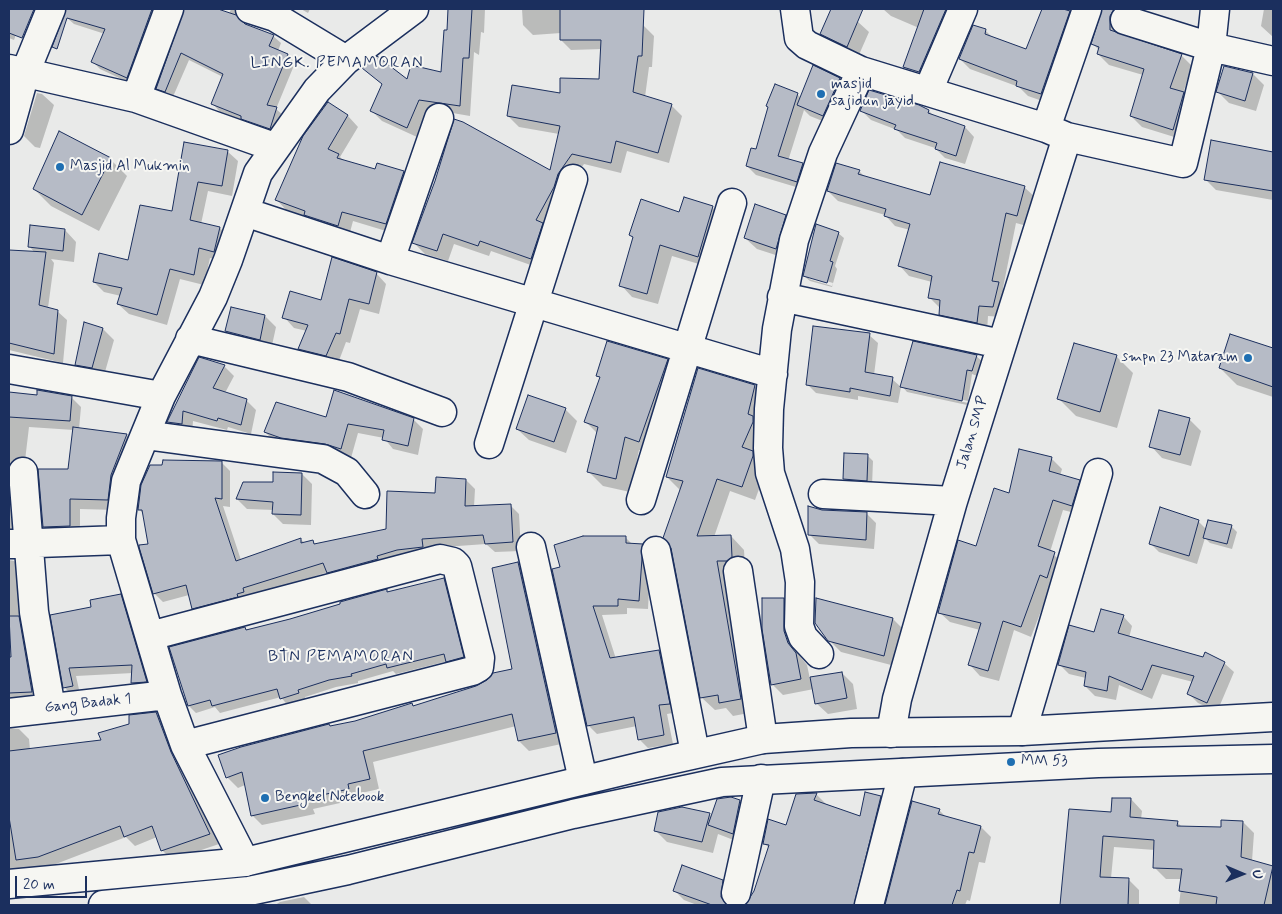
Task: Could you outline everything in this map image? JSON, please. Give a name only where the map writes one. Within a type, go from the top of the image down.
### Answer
[{"type":"street","points":[[9,130],[17,71],[51,9]]},
{"type":"street","points":[[136,98],[169,9]]},
{"type":"street","points":[[250,9],[274,17],[346,60]]},
{"type":"street","points":[[245,862],[184,745],[167,695],[121,540],[121,518],[126,481],[161,396],[216,290],[258,173],[274,147],[317,90],[346,60],[414,9]]},
{"type":"street","points":[[795,9],[799,38],[807,44],[861,71],[1057,133],[1183,163],[1211,47],[1215,9]]},
{"type":"street","points":[[928,92],[963,9]]},
{"type":"street","name":"Jalan SMP","points":[[891,733],[897,699],[953,501],[1001,344],[1057,133],[1087,9]]},
{"type":"street","points":[[1125,20],[1211,47],[1273,60]]},
{"type":"street","points":[[17,71],[136,98],[274,147]]},
{"type":"street","points":[[819,654],[803,637],[799,626],[800,582],[795,549],[770,473],[768,448],[769,409],[782,297],[794,240],[807,196],[826,145],[861,71]]},
{"type":"street","points":[[390,260],[439,118]]},
{"type":"street","points":[[489,444],[573,179]]},
{"type":"street","points":[[641,500],[732,203]]},
{"type":"street","points":[[245,212],[390,260],[773,374]]},
{"type":"street","points":[[782,297],[1001,344]]},
{"type":"street","points":[[190,339],[348,378],[442,412]]},
{"type":"street","points":[[9,369],[161,396]]},
{"type":"street","points":[[145,435],[323,459],[347,472],[365,494]]},
{"type":"street","points":[[23,472],[18,544],[34,612],[51,708]]},
{"type":"street","points":[[1022,730],[1098,473]]},
{"type":"street","points":[[823,494],[953,501]]},
{"type":"street","points":[[18,544],[121,540]]},
{"type":"street","points":[[531,547],[583,780]]},
{"type":"street","points":[[656,551],[695,753]]},
{"type":"street","points":[[150,636],[440,559],[453,562],[457,566],[480,658],[479,667],[472,671],[184,745]]},
{"type":"street","points":[[738,571],[763,739]]},
{"type":"street","name":"Gang Badak 1","points":[[9,713],[167,695]]},
{"type":"street","points":[[9,884],[245,862],[695,753],[763,739],[891,733],[1022,730],[1273,717]]},
{"type":"street","points":[[103,905],[246,898],[348,870],[573,814],[722,782],[1098,763],[1273,759]]},
{"type":"street","points":[[643,766],[646,798]]},
{"type":"street","points":[[869,905],[903,773]]},
{"type":"street","points":[[736,893],[761,779]]},
{"type":"building","points":[[9,9],[34,9],[22,38],[9,33]]},
{"type":"building","points":[[66,9],[152,9],[127,78],[91,62],[105,29],[67,18],[57,49],[52,47]]},
{"type":"building","points":[[184,9],[218,9],[236,15],[245,24],[274,35],[269,46],[288,54],[267,105],[277,107],[270,129],[241,119],[241,116],[211,104],[223,74],[181,53],[165,92],[156,89]]},
{"type":"building","points":[[448,9],[472,9],[469,58],[463,58],[460,106],[419,100],[407,128],[370,111],[382,84],[362,68],[377,56],[407,79],[411,65],[441,72],[444,30],[447,30]]},
{"type":"building","points":[[560,9],[644,9],[642,56],[638,56],[633,92],[672,104],[658,153],[616,141],[611,163],[572,154],[558,174],[554,187],[536,220],[543,223],[531,259],[480,241],[478,246],[443,234],[437,251],[412,243],[435,181],[454,119],[463,122],[550,170],[560,126],[507,116],[512,85],[560,93],[560,78],[599,79],[601,40],[560,40]]},
{"type":"building","points":[[831,9],[863,9],[847,47],[820,34]]},
{"type":"building","points":[[924,9],[946,9],[919,72],[903,67]]},
{"type":"building","points":[[1042,9],[1070,11],[1041,94],[1016,86],[1017,81],[959,59],[973,25],[986,29],[985,34],[1026,49]]},
{"type":"building","points":[[1102,9],[1114,9],[1110,16],[1110,30],[1182,54],[1170,88],[1184,92],[1173,130],[1130,116],[1144,69],[1097,54],[1099,47],[1091,44]]},
{"type":"building","name":"masjid sajidun jayid","points":[[813,65],[840,78],[823,116],[797,105]]},
{"type":"building","points":[[1224,66],[1253,73],[1245,101],[1216,92]]},
{"type":"building","points":[[775,84],[798,93],[778,156],[803,163],[797,182],[746,166],[751,148],[756,149],[768,107],[766,106]]},
{"type":"building","points":[[869,90],[919,105],[929,110],[928,113],[965,126],[956,156],[935,149],[937,143],[894,129],[896,125],[860,111]]},
{"type":"building","points":[[328,102],[348,115],[328,149],[339,154],[337,158],[375,169],[377,163],[404,171],[386,224],[342,212],[338,226],[304,215],[305,211],[275,200],[303,136]]},
{"type":"building","name":"Masjid Al Mukmin","points":[[59,131],[111,158],[82,215],[33,189]]},
{"type":"building","points":[[1211,140],[1273,152],[1273,191],[1204,180]]},
{"type":"building","points":[[184,142],[228,150],[222,186],[198,182],[190,220],[220,227],[214,252],[199,248],[194,275],[170,269],[157,315],[117,304],[122,288],[93,282],[99,253],[128,260],[140,205],[172,211]]},
{"type":"building","points":[[940,162],[1025,186],[1017,216],[1006,213],[992,281],[999,282],[993,307],[979,306],[977,323],[939,315],[940,300],[928,298],[932,276],[898,266],[910,224],[884,216],[886,209],[827,191],[836,163],[860,170],[858,174],[930,195]]},
{"type":"building","points":[[684,197],[713,206],[698,257],[660,245],[647,294],[619,286],[633,237],[629,235],[641,199],[679,212]]},
{"type":"building","points":[[755,204],[786,215],[776,249],[744,238]]},
{"type":"building","points":[[816,224],[839,232],[830,261],[833,262],[827,283],[803,276]]},
{"type":"building","points":[[30,225],[65,229],[63,251],[28,247]]},
{"type":"building","points":[[9,250],[46,252],[39,305],[58,310],[54,354],[9,343]]},
{"type":"building","points":[[332,257],[377,272],[369,304],[349,299],[340,334],[336,333],[326,356],[298,349],[308,325],[282,318],[290,291],[321,300]]},
{"type":"building","points":[[231,307],[265,315],[260,340],[225,331]]},
{"type":"building","points":[[84,322],[103,328],[92,368],[75,365]]},
{"type":"building","points":[[813,326],[870,333],[865,372],[893,377],[890,396],[850,388],[850,392],[806,385]]},
{"type":"building","name":"smpn 23 Mataram","points":[[1230,334],[1273,348],[1273,387],[1219,368]]},
{"type":"building","points":[[607,341],[668,359],[639,442],[625,437],[616,479],[587,472],[598,427],[584,422],[600,377],[596,376]]},
{"type":"building","points":[[913,341],[977,355],[972,371],[967,370],[962,401],[900,387]]},
{"type":"building","points":[[1074,343],[1117,355],[1100,412],[1057,399]]},
{"type":"building","points":[[199,357],[225,365],[213,388],[247,399],[241,425],[218,418],[217,421],[183,411],[182,424],[167,422]]},
{"type":"building","points":[[698,368],[755,385],[748,414],[753,416],[753,422],[742,447],[753,451],[753,456],[742,487],[717,479],[697,536],[731,535],[732,557],[727,561],[717,561],[741,699],[719,703],[718,695],[700,698],[671,548],[663,538],[683,481],[666,477]]},
{"type":"building","points":[[37,390],[72,396],[70,421],[9,417],[9,392],[37,395]]},
{"type":"building","points":[[334,390],[414,418],[408,446],[382,440],[384,430],[348,424],[341,449],[325,444],[281,438],[264,432],[276,402],[326,417]]},
{"type":"building","points":[[528,395],[566,408],[554,442],[516,429]]},
{"type":"building","points":[[1159,410],[1190,418],[1180,455],[1149,447]]},
{"type":"building","points":[[73,427],[127,434],[111,475],[108,500],[70,499],[70,526],[43,527],[38,469],[68,469]]},
{"type":"building","points":[[1019,449],[1052,457],[1049,471],[1080,480],[1072,506],[1053,500],[1038,546],[1055,552],[1047,578],[1040,575],[1021,627],[1003,621],[988,671],[968,665],[981,623],[938,613],[958,540],[976,546],[994,488],[1009,493]]},
{"type":"building","points":[[844,453],[868,454],[867,481],[843,479]]},
{"type":"building","points":[[163,460],[222,461],[222,499],[215,498],[236,561],[301,538],[301,543],[313,540],[314,544],[386,529],[387,491],[435,493],[436,477],[466,479],[465,506],[511,504],[513,542],[485,544],[483,535],[422,539],[423,547],[397,550],[377,556],[378,559],[327,573],[323,563],[243,588],[244,592],[237,594],[238,597],[192,609],[186,585],[153,594],[139,547],[139,545],[148,544],[142,510],[138,510],[141,485],[150,465],[162,465]]},
{"type":"building","points":[[273,472],[302,473],[301,515],[272,514],[273,502],[236,499],[243,482],[273,482]]},
{"type":"building","points":[[808,506],[822,510],[867,512],[866,540],[808,535]]},
{"type":"building","points":[[1160,507],[1199,520],[1189,556],[1149,544]]},
{"type":"building","points":[[1208,520],[1232,525],[1227,544],[1203,538]]},
{"type":"building","points":[[583,536],[626,536],[626,543],[643,544],[639,601],[618,599],[618,606],[593,606],[610,658],[659,650],[670,704],[659,705],[664,735],[638,740],[634,717],[587,726],[552,569],[560,567],[554,545]]},
{"type":"building","points":[[518,562],[556,733],[518,741],[512,714],[363,751],[370,779],[348,784],[349,789],[304,799],[305,804],[251,816],[242,772],[226,778],[218,755],[241,747],[329,724],[330,726],[355,721],[412,703],[413,706],[476,686],[487,680],[493,673],[512,669],[492,568]]},
{"type":"building","points":[[444,578],[464,657],[446,662],[444,654],[387,668],[386,664],[351,674],[352,676],[329,680],[298,690],[299,693],[280,699],[277,689],[212,706],[210,700],[188,706],[169,647],[245,627],[246,630],[290,619],[387,589],[387,592]]},
{"type":"building","points":[[121,594],[147,682],[131,683],[132,665],[69,668],[73,686],[63,688],[50,615],[91,607],[90,600]]},
{"type":"building","points":[[762,598],[784,598],[784,631],[788,643],[796,653],[801,679],[771,685],[762,629]]},
{"type":"building","points":[[816,598],[893,618],[884,656],[828,641],[815,623]]},
{"type":"building","points":[[1101,609],[1124,615],[1118,633],[1203,657],[1205,652],[1225,662],[1207,703],[1187,694],[1194,676],[1152,665],[1142,690],[1109,676],[1107,691],[1084,686],[1086,672],[1058,665],[1069,625],[1094,632]]},
{"type":"building","points":[[9,616],[19,616],[32,692],[9,693],[9,657],[11,657]]},
{"type":"building","points":[[842,672],[847,698],[815,704],[810,677]]},
{"type":"building","points":[[156,712],[171,752],[210,834],[161,851],[152,826],[124,837],[120,826],[38,857],[16,860],[9,817],[9,751],[101,740],[98,733],[129,724],[129,715]]},
{"type":"building","points":[[865,792],[881,796],[854,905],[745,905],[754,891],[769,845],[763,844],[768,819],[786,825],[796,794],[817,793],[814,800],[860,816]]},
{"type":"building","points":[[731,797],[740,800],[733,834],[708,825],[717,799]]},
{"type":"building","points":[[1112,798],[1131,798],[1130,817],[1178,821],[1177,826],[1221,827],[1221,820],[1243,821],[1241,857],[1273,866],[1264,905],[1216,905],[1217,897],[1179,891],[1182,869],[1153,868],[1154,840],[1103,836],[1100,877],[1129,878],[1128,905],[1060,905],[1069,809],[1111,812]]},
{"type":"building","points":[[912,801],[940,809],[938,814],[981,826],[974,853],[969,852],[960,891],[957,890],[952,905],[885,905]]},
{"type":"building","points":[[682,807],[710,813],[702,842],[654,831],[658,812]]},
{"type":"building","points":[[682,865],[723,880],[721,897],[727,905],[712,905],[673,891]]},
{"type":"place","name":"masjid sajidun jayid","points":[[821,94]]},
{"type":"place","name":"Masjid Al Mukmin","points":[[60,167]]},
{"type":"place","name":"smpn 23 Mataram","points":[[1248,358]]},
{"type":"place","name":"MM 53","points":[[1011,762]]},
{"type":"place","name":"Bengkel Notebook","points":[[265,798]]},
{"type":"district","name":"LINGK. PEMAMORAN","points":[[337,64]]},
{"type":"district","name":"BTN PEMAMORAN","points":[[341,658]]}]
